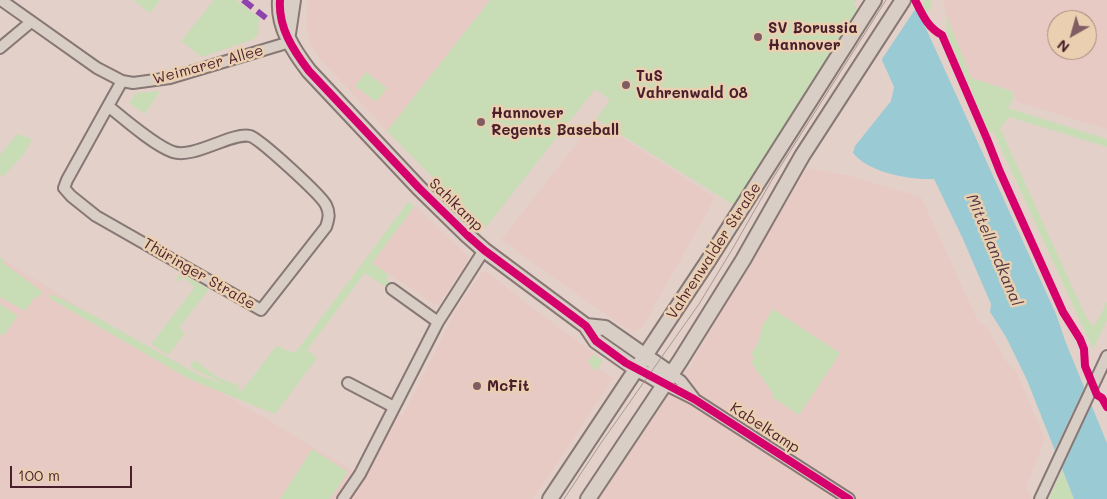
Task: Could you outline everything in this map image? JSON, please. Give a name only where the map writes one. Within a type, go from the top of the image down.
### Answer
[{"type":"main road","name":"Sahlkamp","points":[[280,0],[281,23],[309,71],[419,188],[484,250],[586,326],[596,341],[636,370],[668,379]]},
{"type":"main road","points":[[289,38],[293,0]]},
{"type":"main road","name":"Vahrenwalder Straße","points":[[550,499],[646,356],[874,0]]},
{"type":"main road","name":"Vahrenwalder Straße","points":[[588,499],[668,379],[743,260],[802,156],[903,0]]},
{"type":"main road","name":"Sahlkamp","points":[[586,326],[605,328],[646,356],[668,379]]},
{"type":"street","name":"Weimarer Allee","points":[[3,1],[98,68],[122,81],[133,83],[170,78],[289,38]]},
{"type":"street","points":[[0,48],[31,22]]},
{"type":"street","name":"Thüringer Straße","points":[[108,106],[164,148],[175,153],[189,152],[240,136],[250,136],[264,145],[321,197],[329,216],[326,227],[261,310],[96,216],[70,196],[64,188],[67,180],[108,106],[122,81]]},
{"type":"street","points":[[344,499],[360,474],[438,322],[484,250]]},
{"type":"street","points":[[392,290],[438,322]]},
{"type":"street","points":[[1040,499],[1107,356]]},
{"type":"street","name":"Kabelkamp","points":[[668,379],[681,381],[691,392],[694,399],[849,499]]},
{"type":"street","points":[[348,383],[394,407]]},
{"type":"shaded area","points":[[308,0],[490,0],[387,131],[320,59],[311,46],[306,24]]},
{"type":"shaded area","points":[[945,0],[1107,0],[1107,129],[1017,102],[1012,90],[972,78],[952,32],[943,3]]},
{"type":"shaded area","points":[[595,120],[715,198],[642,328],[633,331],[622,326],[501,240]]},
{"type":"shaded area","points":[[807,168],[847,175],[921,197],[979,323],[987,327],[1005,360],[1016,371],[1045,439],[1026,487],[1031,499],[598,499],[684,370],[690,368]]},
{"type":"shaded area","points":[[415,206],[468,256],[468,260],[438,306],[372,263]]},
{"type":"shaded area","points":[[4,260],[128,337],[359,474],[392,410],[402,416],[452,316],[482,272],[487,272],[603,360],[598,368],[613,378],[533,499],[0,499],[0,264]]},
{"type":"green space","points":[[133,0],[160,0],[150,13]]},
{"type":"green space","points":[[214,0],[236,0],[259,18],[258,34],[254,39],[202,57],[181,41]]},
{"type":"green space","points":[[490,0],[855,0],[862,15],[740,209],[596,119],[610,100],[595,89],[486,227],[457,202],[387,131]]},
{"type":"green space","points":[[924,0],[931,0],[932,7],[925,14],[921,6]]},
{"type":"green space","points":[[946,17],[971,78],[1011,91],[1014,96],[1008,108],[1107,139],[1107,147],[1009,117],[1000,128],[1086,317],[1094,327],[1107,302],[1107,320],[1093,349],[993,131],[989,132],[947,34]]},
{"type":"green space","points":[[366,72],[387,88],[376,102],[355,86]]},
{"type":"green space","points":[[160,91],[145,114],[129,103],[136,93]]},
{"type":"green space","points":[[17,134],[32,139],[24,154],[3,177],[0,174],[0,155]]},
{"type":"green space","points":[[408,202],[415,206],[372,263],[389,275],[386,280],[392,284],[389,289],[365,273],[307,350],[317,358],[275,414],[189,379],[49,298],[52,294],[199,375],[226,385],[190,367],[195,360],[217,377],[234,384],[236,383],[241,389],[230,386],[242,391],[276,346],[295,353]]},
{"type":"green space","points":[[0,257],[4,260],[2,262],[43,292],[38,298],[36,296],[25,311],[0,297]]},
{"type":"green space","points":[[181,273],[209,289],[179,328],[185,333],[168,355],[151,344],[195,287],[183,277],[179,282],[176,280]]},
{"type":"green space","points":[[0,304],[18,316],[3,336],[0,333]]},
{"type":"green space","points":[[773,309],[840,353],[799,415],[772,397],[773,394],[751,362],[755,358],[751,355],[759,340],[762,326]]},
{"type":"green space","points":[[594,354],[603,361],[596,371],[588,362]]},
{"type":"green space","points":[[312,449],[348,472],[330,499],[280,499]]},
{"type":"green space","points":[[1062,470],[1074,499],[1049,499]]},
{"type":"water","name":"Mittellandkanal","points":[[855,0],[913,0],[1056,314],[1107,443],[1107,499],[1074,499],[1027,380],[1006,337],[990,312],[991,304],[934,179],[890,174],[869,166],[853,153],[855,146],[891,101],[894,87]]},
{"type":"pier","points":[[856,0],[915,0],[918,5],[880,62],[854,3]]},
{"type":"pier","points":[[1086,384],[1092,400],[1059,470],[1053,454]]},
{"type":"tram line","points":[[564,499],[699,304],[773,178],[886,0]]},
{"type":"marked path","points":[[243,0],[266,18]]},
{"type":"cycle path","points":[[280,0],[281,20],[284,29],[297,55],[309,71],[419,188],[484,250],[586,326],[596,341],[626,363],[694,399],[849,499]]},
{"type":"cycle path","points":[[915,0],[929,25],[942,35],[1000,172],[1063,312],[1080,339],[1084,349],[1085,366],[1097,395],[1102,398],[1107,407]]},
{"type":"place","name":"SV Borussia Hannover","points":[[758,37]]},
{"type":"place","name":"TuS Vahrenwald 08","points":[[626,85]]},
{"type":"place","name":"Hannover Regents Baseball","points":[[481,122]]},
{"type":"place","name":"McFit","points":[[477,386]]}]
